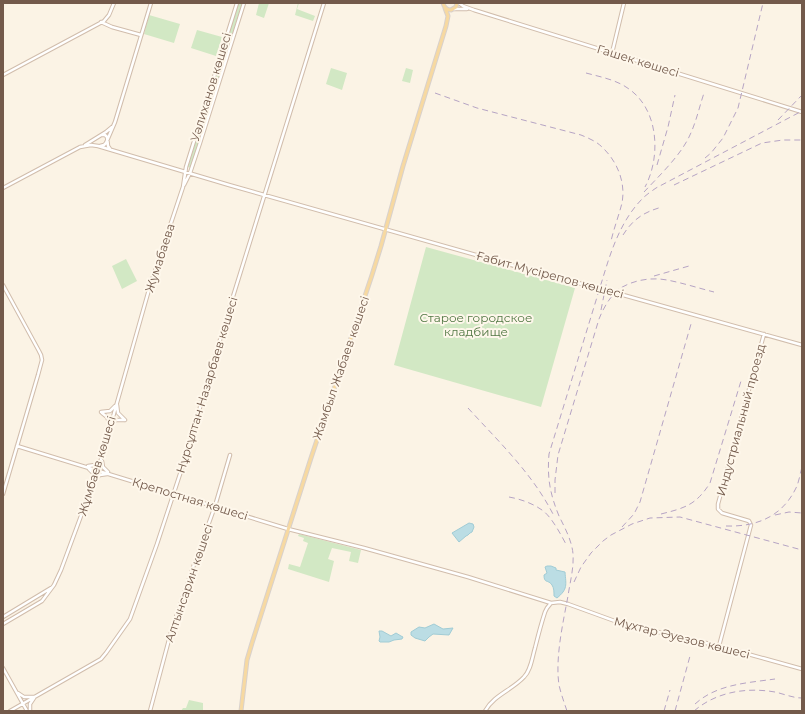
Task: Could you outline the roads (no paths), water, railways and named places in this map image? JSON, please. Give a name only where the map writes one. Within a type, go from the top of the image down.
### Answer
[{"type":"main road","points":[[109,26],[107,21],[114,3]]},
{"type":"main road","points":[[98,146],[104,145],[115,122],[151,3]]},
{"type":"main road","name":"Уәлиханов көшесі","points":[[185,172],[237,3]]},
{"type":"main road","name":"Уәлиханов көшесі","points":[[190,173],[244,3]]},
{"type":"main road","name":"Нұрсұлтан Назарбаев көшесі","points":[[10,711],[101,659],[128,621],[151,562],[174,494],[264,195],[324,3]]},
{"type":"main road","points":[[440,3],[449,10],[454,9]]},
{"type":"main road","points":[[446,26],[458,3]]},
{"type":"main road","name":"Гашек көшесі","points":[[458,3],[464,7],[802,112]]},
{"type":"main road","points":[[612,52],[624,3]]},
{"type":"main road","points":[[444,6],[448,16],[446,26]]},
{"type":"main road","name":"Гашек көшесі","points":[[454,9],[474,10]]},
{"type":"main road","points":[[234,11],[241,13]]},
{"type":"main road","points":[[3,75],[108,17]]},
{"type":"main road","points":[[101,22],[109,26],[141,35]]},
{"type":"main road","name":"Жамбыл Жабаев көшесі","points":[[241,711],[247,660],[250,649],[311,458],[372,275],[403,164],[446,26]]},
{"type":"main road","points":[[98,146],[94,142],[95,139],[108,131],[115,122]]},
{"type":"main road","points":[[3,188],[99,137],[105,135],[108,146],[111,150]]},
{"type":"main road","points":[[80,147],[90,145],[98,146],[264,195]]},
{"type":"main road","name":"Жумабаева","points":[[134,344],[150,286],[183,187],[185,172]]},
{"type":"main road","points":[[183,187],[190,173]]},
{"type":"main road","name":"Ғабит Мүсірепов көшесі","points":[[264,195],[802,345]]},
{"type":"main road","points":[[3,285],[42,359],[3,494]]},
{"type":"main road","name":"Индустриальный проезд","points":[[719,646],[751,525],[749,520],[722,513],[718,509],[718,504],[764,334]]},
{"type":"main road","name":"Жұмбаев көшесі","points":[[3,624],[39,603],[54,585],[95,480],[134,344]]},
{"type":"main road","points":[[110,427],[115,421],[125,420],[118,413],[116,404]]},
{"type":"main road","points":[[110,427],[108,418],[101,412],[111,410],[116,404]]},
{"type":"main road","name":"Крепостная көшесі","points":[[18,446],[288,529],[364,548]]},
{"type":"main road","name":"Алтынсарин көшесі","points":[[150,711],[171,632],[190,573],[215,506],[230,455]]},
{"type":"main road","points":[[86,467],[96,465],[102,458]]},
{"type":"main road","points":[[102,458],[103,467],[110,474]]},
{"type":"main road","points":[[86,467],[92,472],[95,480]]},
{"type":"main road","points":[[95,480],[100,474],[110,474]]},
{"type":"main road","name":"Мұхтар Әуезов көшесі","points":[[364,548],[468,576],[551,603],[557,602],[568,604],[623,624],[719,646],[802,669]]},
{"type":"main road","name":"Жұмбаев көшесі","points":[[3,617],[43,594],[54,585]]},
{"type":"main road","points":[[485,711],[493,700],[518,683],[526,674],[531,663],[544,612],[551,603]]},
{"type":"main road","points":[[3,668],[23,704],[29,711]]},
{"type":"main road","points":[[16,691],[24,697],[38,695]]},
{"type":"main road","points":[[29,711],[31,702],[38,695]]},
{"type":"water","points":[[469,523],[473,524],[474,527],[472,532],[459,542],[452,533]]},
{"type":"water","points":[[551,566],[556,568],[556,570],[565,572],[566,586],[557,598],[554,596],[554,589],[551,583],[545,581],[544,575],[547,573],[545,567]]},
{"type":"water","points":[[434,624],[443,629],[453,628],[449,635],[433,634],[425,641],[411,635],[411,632],[419,627],[425,628]]},
{"type":"water","points":[[379,631],[391,636],[396,633],[403,637],[402,639],[389,642],[380,642]]},
{"type":"railway","points":[[705,158],[723,138],[738,108],[763,3]]},
{"type":"railway","points":[[586,73],[619,83],[639,98],[646,109],[651,121],[655,148],[650,175],[645,187]]},
{"type":"railway","points":[[435,93],[477,108],[581,135],[600,145],[616,165],[623,187],[622,203],[611,241]]},
{"type":"railway","points":[[644,192],[680,152],[685,144],[694,126],[704,93]]},
{"type":"railway","points":[[657,165],[675,95]]},
{"type":"railway","points":[[778,120],[802,95]]},
{"type":"railway","points":[[567,711],[559,685],[558,664],[573,554],[570,539],[559,516],[551,493],[548,471],[549,454],[615,242],[624,223],[636,206],[656,188],[802,111]]},
{"type":"railway","points":[[674,185],[762,143],[783,140],[802,140]]},
{"type":"railway","points":[[623,235],[635,220],[650,211],[662,207]]},
{"type":"railway","points":[[654,276],[689,266]]},
{"type":"railway","points":[[555,493],[558,455],[599,319],[613,295],[619,289],[630,283],[655,279],[673,281],[714,292]]},
{"type":"railway","points":[[601,310],[607,280]]},
{"type":"railway","points":[[622,527],[634,514],[640,502],[691,324]]},
{"type":"railway","points":[[661,514],[677,510],[695,501],[710,483],[741,381]]},
{"type":"railway","points":[[468,408],[526,472],[546,501],[554,516]]},
{"type":"railway","points":[[726,526],[748,525],[776,513],[790,498],[796,488],[802,467]]},
{"type":"railway","points":[[509,497],[530,503],[546,513],[556,526],[567,546]]},
{"type":"railway","points":[[775,515],[789,512],[802,513]]},
{"type":"railway","points":[[574,582],[581,567],[591,553],[603,541],[632,524],[650,518],[680,517],[802,550]]},
{"type":"railway","points":[[675,711],[690,656]]},
{"type":"railway","points":[[695,704],[704,697],[723,688],[743,683],[775,679]]},
{"type":"railway","points":[[664,711],[670,690]]},
{"type":"railway","points":[[694,711],[712,699],[732,692],[753,690],[775,692],[802,698]]},
{"type":"park label","name":"Старое городское кладбище","points":[[476,325]]}]
